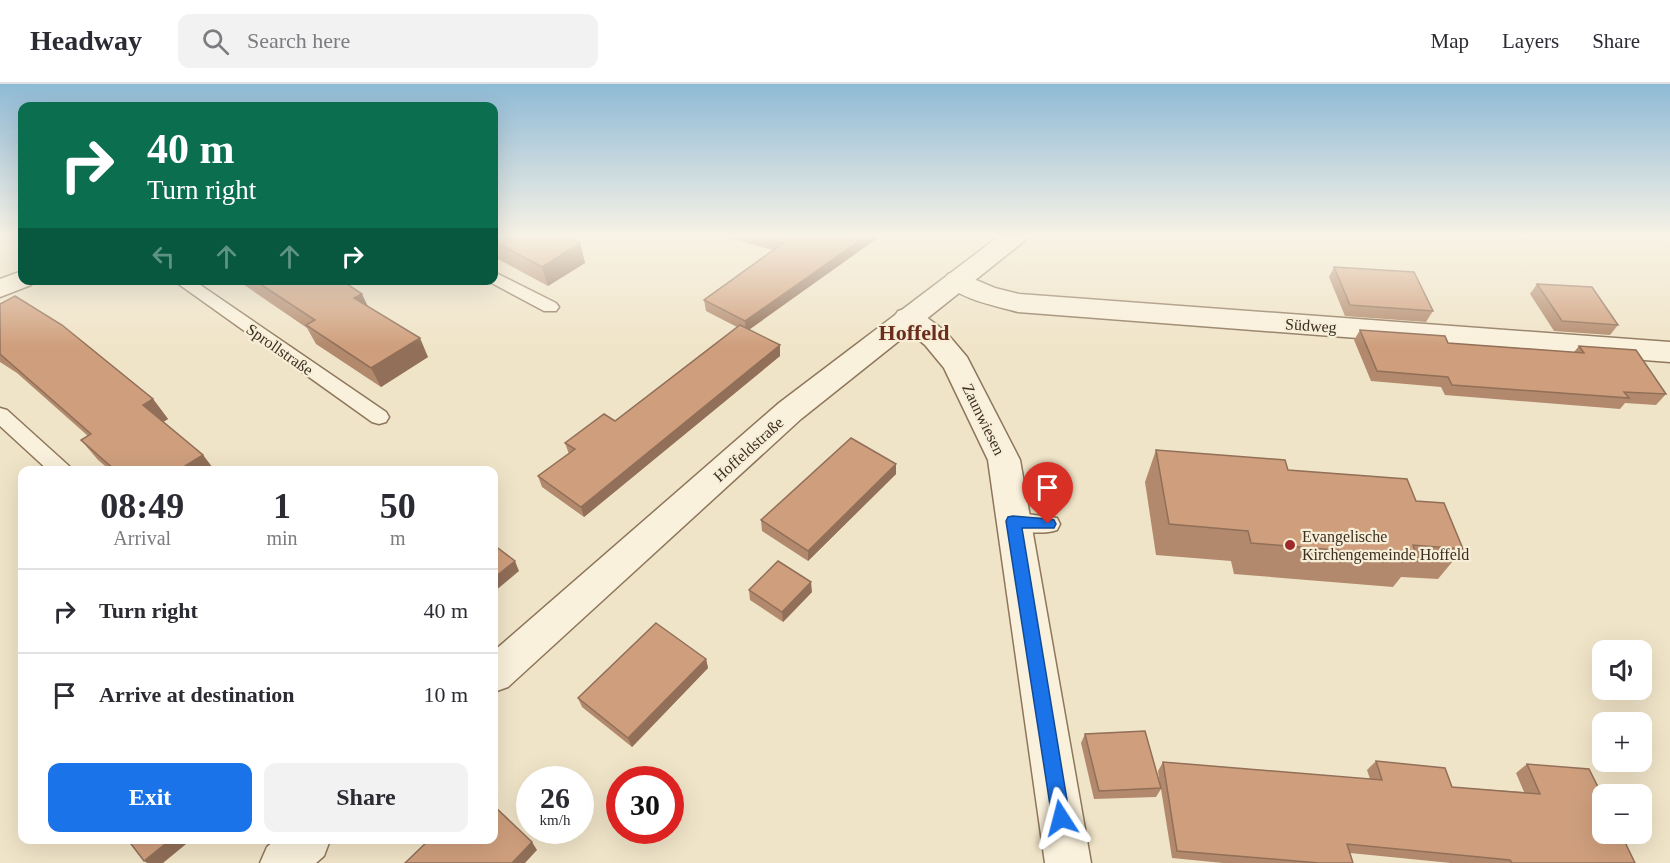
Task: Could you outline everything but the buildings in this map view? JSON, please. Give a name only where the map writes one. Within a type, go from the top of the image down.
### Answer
[{"type":"street","name":"Hoffeldstraße","points":[[498,671],[790,411],[966,273]]},
{"type":"street","name":"Südweg","points":[[957,280],[986,294],[1018,303],[1670,352]]},
{"type":"street","points":[[0,289],[18,281]]},
{"type":"street","name":"Zaunwiesen","points":[[908,317],[935,338],[957,364],[1004,460],[1068,863]]},
{"type":"street","points":[[283,863],[304,844]]},
{"type":"lane","points":[[498,279],[550,308]]},
{"type":"lane","name":"Sprollstraße","points":[[188,285],[379,417]]},
{"type":"lane","points":[[0,415],[56,466]]},
{"type":"lane","points":[[1013,521],[1048,524]]},
{"type":"place","name":"Evangelische Kirchengemeinde Hoffeld","points":[[1290,545]]},
{"type":"district","name":"Hoffeld","points":[[914,332]]},
{"type":"route","points":[[1048,524],[1013,521],[1061,818]]}]
